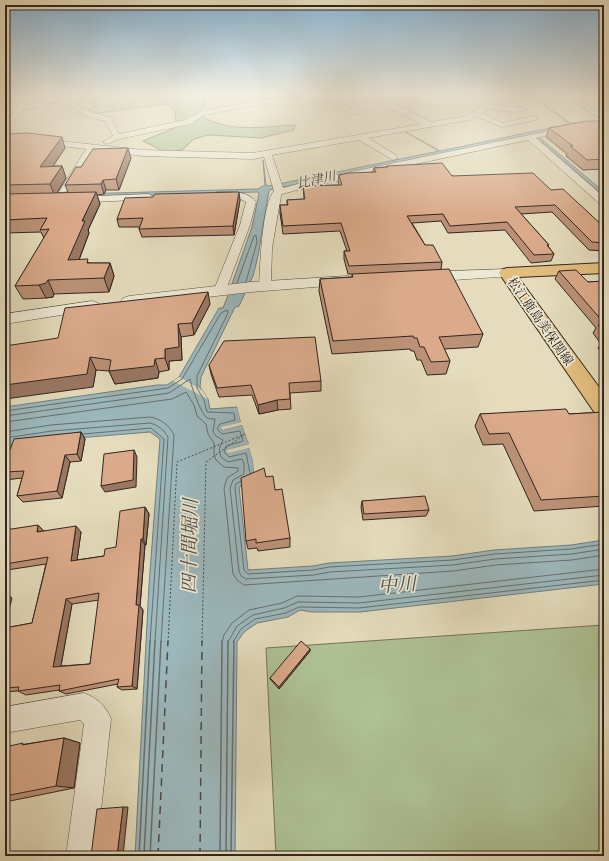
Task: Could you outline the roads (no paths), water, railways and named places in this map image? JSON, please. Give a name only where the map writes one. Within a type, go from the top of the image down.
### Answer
[{"type":"main road","name":"松江鹿島美保関線","points":[[507,273],[604,268]]},
{"type":"main road","name":"松江鹿島美保関線","points":[[507,273],[604,410]]},
{"type":"street","points":[[125,135],[93,147],[58,198],[161,197]]},
{"type":"street","points":[[5,137],[143,153],[253,156],[377,135]]},
{"type":"street","points":[[277,188],[312,183],[535,135]]},
{"type":"street","points":[[531,136],[604,202]]},
{"type":"street","points":[[362,138],[393,157]]},
{"type":"street","points":[[258,287],[277,188],[268,154]]},
{"type":"street","points":[[208,196],[238,195],[246,197],[251,202],[247,220],[224,290]]},
{"type":"street","points":[[408,278],[507,273]]},
{"type":"street","points":[[5,319],[112,303],[224,290],[362,280]]},
{"type":"street","points":[[5,720],[84,706],[98,719],[81,856]]},
{"type":"water","points":[[411,135],[440,151],[516,135],[529,135],[269,190],[258,256],[253,276],[239,306],[235,307],[201,377],[200,387],[208,399],[210,409],[237,407],[241,422],[221,428],[222,430],[242,425],[249,444],[228,450],[249,448],[253,461],[254,480],[239,487],[248,570],[313,566],[329,563],[452,556],[494,550],[571,545],[604,540],[604,584],[360,612],[312,612],[300,610],[288,617],[257,623],[244,632],[237,642],[235,856],[135,856],[149,585],[160,439],[150,432],[53,440],[5,447],[5,407],[157,385],[167,385],[179,377],[219,308],[223,308],[252,227],[259,194],[258,192],[5,199],[5,196],[258,189],[265,185],[263,160],[266,185],[269,186],[439,151]]},
{"type":"water","points":[[531,135],[539,137],[604,192],[604,196],[536,137]]},
{"type":"water label","name":"比津川","points":[[316,179]]},
{"type":"water label","name":"四十間堀川","points":[[189,546]]},
{"type":"water label","name":"中川","points":[[397,584]]}]
